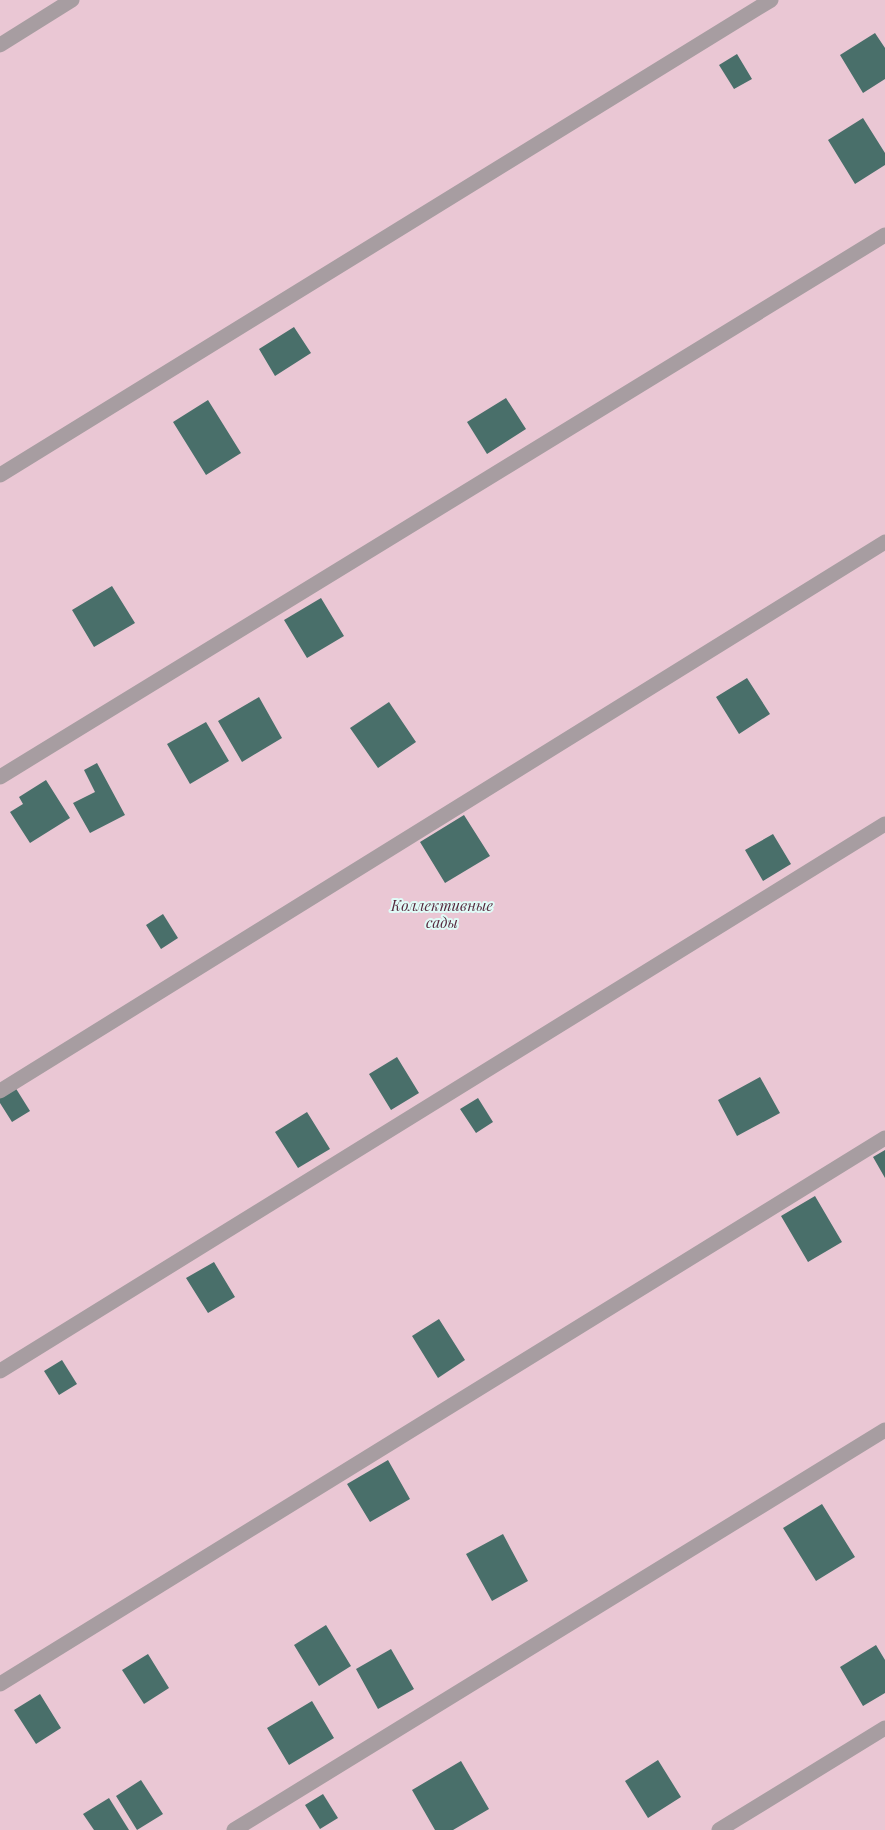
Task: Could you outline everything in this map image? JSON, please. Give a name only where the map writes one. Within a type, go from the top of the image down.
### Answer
[{"type":"lane","points":[[0,45],[72,0]]},
{"type":"lane","points":[[0,475],[771,0]]},
{"type":"lane","points":[[0,777],[885,236]]},
{"type":"lane","points":[[0,1090],[885,542]]},
{"type":"lane","points":[[0,1371],[885,824]]},
{"type":"lane","points":[[0,1684],[885,1138]]},
{"type":"lane","points":[[234,1830],[885,1430]]},
{"type":"lane","points":[[719,1830],[885,1728]]},
{"type":"green space","name":"Коллективные сады","points":[[0,0],[885,0],[885,1830],[0,1830]]},
{"type":"building","points":[[875,33],[885,48],[885,79],[863,93],[840,55]]},
{"type":"building","points":[[737,54],[752,79],[734,89],[719,65]]},
{"type":"building","points":[[863,118],[885,153],[885,165],[855,184],[828,140]]},
{"type":"building","points":[[294,327],[311,353],[275,376],[259,349]]},
{"type":"building","points":[[506,398],[526,429],[487,454],[467,422]]},
{"type":"building","points":[[208,400],[241,453],[206,475],[173,422]]},
{"type":"building","points":[[112,586],[135,623],[94,647],[72,610]]},
{"type":"building","points":[[321,598],[344,636],[307,658],[284,620]]},
{"type":"building","points":[[747,678],[770,714],[739,734],[716,697]]},
{"type":"building","points":[[259,697],[282,738],[242,762],[218,721]]},
{"type":"building","points":[[389,702],[416,742],[378,768],[350,728]]},
{"type":"building","points":[[206,722],[229,761],[190,784],[167,744]]},
{"type":"building","points":[[97,763],[125,815],[90,833],[73,803],[95,792],[84,770]]},
{"type":"building","points":[[46,780],[70,818],[30,843],[10,812],[23,804],[19,797]]},
{"type":"building","points":[[464,815],[490,856],[445,883],[420,842]]},
{"type":"building","points":[[773,834],[791,864],[763,881],[745,850]]},
{"type":"building","points":[[163,914],[178,938],[161,949],[146,925]]},
{"type":"building","points":[[397,1057],[419,1093],[391,1110],[369,1074]]},
{"type":"building","points":[[760,1077],[780,1113],[737,1136],[718,1100]]},
{"type":"building","points":[[15,1087],[30,1111],[12,1122],[0,1103],[0,1096]]},
{"type":"building","points":[[478,1098],[493,1122],[476,1133],[460,1109]]},
{"type":"building","points":[[307,1112],[330,1149],[298,1168],[275,1132]]},
{"type":"building","points":[[885,1150],[885,1178],[873,1157]]},
{"type":"building","points":[[815,1196],[842,1242],[808,1262],[781,1216]]},
{"type":"building","points":[[214,1262],[235,1297],[208,1313],[186,1278]]},
{"type":"building","points":[[439,1319],[465,1360],[438,1378],[412,1336]]},
{"type":"building","points":[[62,1360],[77,1384],[59,1395],[44,1371]]},
{"type":"building","points":[[388,1460],[410,1499],[370,1522],[347,1484]]},
{"type":"building","points":[[822,1504],[855,1557],[816,1581],[783,1528]]},
{"type":"building","points":[[503,1534],[528,1581],[492,1601],[466,1554]]},
{"type":"building","points":[[326,1625],[351,1666],[319,1686],[294,1645]]},
{"type":"building","points":[[876,1645],[885,1660],[885,1693],[863,1706],[840,1667]]},
{"type":"building","points":[[391,1649],[414,1689],[378,1709],[356,1669]]},
{"type":"building","points":[[148,1654],[169,1688],[144,1704],[122,1670]]},
{"type":"building","points":[[40,1694],[61,1728],[36,1744],[14,1710]]},
{"type":"building","points":[[312,1701],[334,1738],[289,1765],[267,1728]]},
{"type":"building","points":[[658,1760],[681,1797],[648,1818],[625,1781]]},
{"type":"building","points":[[461,1761],[489,1809],[453,1830],[435,1830],[412,1790]]},
{"type":"building","points":[[141,1780],[163,1814],[137,1830],[116,1796]]},
{"type":"building","points":[[323,1794],[338,1818],[320,1829],[305,1805]]},
{"type":"building","points":[[109,1798],[129,1830],[94,1830],[83,1814]]}]
